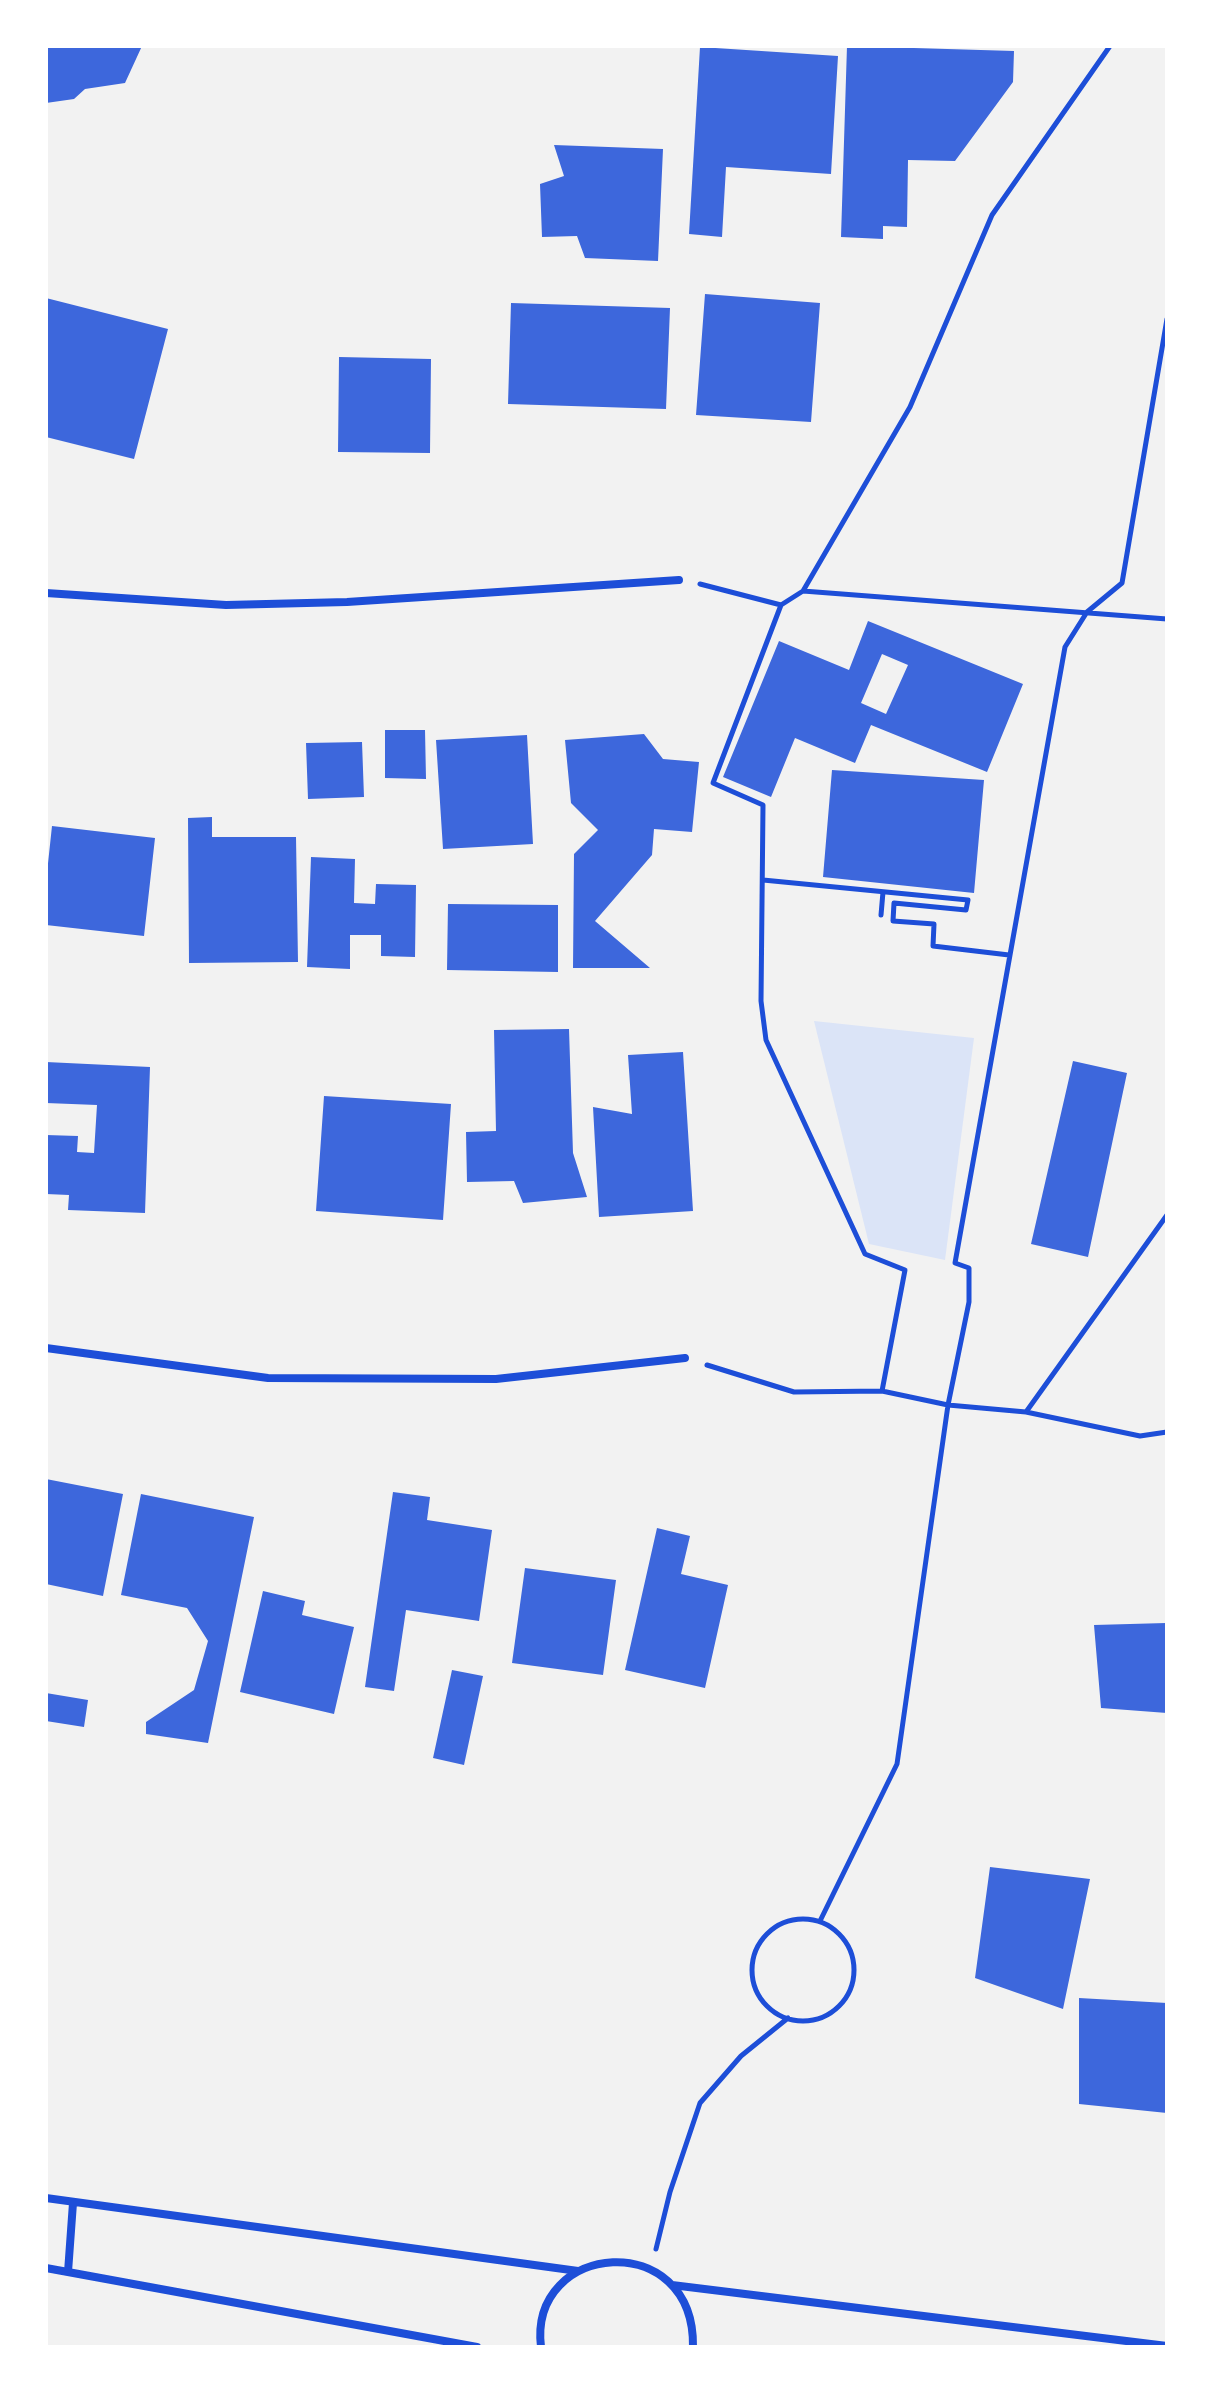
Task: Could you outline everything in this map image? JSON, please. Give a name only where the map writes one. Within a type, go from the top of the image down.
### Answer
[{"type":"street","points":[[46,593],[226,605],[347,602],[679,580]]},
{"type":"street","points":[[46,1348],[268,1378],[496,1379],[685,1358]]},
{"type":"street","points":[[46,2198],[578,2271]]},
{"type":"street","points":[[68,2272],[73,2203]]},
{"type":"street","points":[[541,2347],[539,2333],[544,2309],[559,2287],[578,2271],[602,2262],[627,2262],[651,2270],[672,2285],[686,2305],[693,2329],[693,2347]]},
{"type":"street","points":[[46,2268],[477,2347]]},
{"type":"street","points":[[672,2285],[1167,2346]]},
{"type":"path","points":[[882,1391],[905,1270],[865,1254],[766,1040],[761,1001],[763,805],[713,783],[781,605],[803,591],[910,407],[992,215],[1110,46]]},
{"type":"path","points":[[820,1921],[897,1764],[948,1405],[969,1302],[969,1268],[955,1263],[1065,647],[1087,612],[1122,583],[1167,319]]},
{"type":"path","points":[[679,580],[781,605]]},
{"type":"path","points":[[803,591],[1167,619]]},
{"type":"path","points":[[763,880],[968,900],[966,910],[894,903],[893,921],[934,924],[933,946],[1009,955]]},
{"type":"path","points":[[881,915],[883,892]]},
{"type":"path","points":[[1026,1412],[1167,1215]]},
{"type":"path","points":[[685,1358],[794,1392],[882,1391],[948,1405],[1026,1412],[1140,1436],[1167,1432]]},
{"type":"path","points":[[804,1918],[820,1921],[835,1930],[847,1943],[854,1960],[854,1977],[848,1994],[830,2013],[805,2021],[788,2018],[773,2011],[761,2000],[751,1969],[754,1953],[773,1927],[788,1920],[804,1918]]},
{"type":"path","points":[[651,2270],[670,2192],[700,2103],[741,2056],[788,2018]]},
{"type":"shaded area","points":[[814,1021],[974,1038],[945,1260],[869,1244]]},
{"type":"building","points":[[46,46],[142,46],[125,83],[85,89],[74,99],[46,103]]},
{"type":"building","points":[[847,46],[1014,51],[1013,82],[955,161],[908,160],[907,227],[883,226],[883,239],[841,237]]},
{"type":"building","points":[[700,47],[838,56],[831,174],[726,167],[722,237],[689,234]]},
{"type":"building","points":[[554,145],[663,149],[658,261],[585,258],[577,236],[542,237],[540,184],[564,176]]},
{"type":"building","points":[[705,294],[820,303],[811,422],[696,415]]},
{"type":"building","points":[[46,298],[168,329],[134,459],[46,437]]},
{"type":"building","points":[[511,303],[670,308],[666,409],[508,404]]},
{"type":"building","points":[[339,357],[431,359],[430,453],[338,452]]},
{"type":"building","points":[[868,621],[1023,684],[987,772],[871,725],[855,763],[795,738],[771,797],[723,777],[779,641],[849,670]],"holes":[[[882,654],[908,665],[886,714],[861,703]]]},
{"type":"building","points":[[385,730],[425,730],[426,779],[385,778]]},
{"type":"building","points":[[644,734],[663,759],[699,762],[692,832],[654,829],[652,855],[595,921],[650,968],[573,968],[574,854],[598,830],[571,803],[565,740]]},
{"type":"building","points":[[527,735],[533,844],[443,849],[436,740]]},
{"type":"building","points":[[362,742],[364,797],[308,799],[306,743]]},
{"type":"building","points":[[832,770],[984,780],[974,893],[823,877]]},
{"type":"building","points":[[212,817],[212,837],[296,837],[298,962],[189,963],[188,818]]},
{"type":"building","points":[[52,826],[155,838],[144,936],[46,925],[46,882]]},
{"type":"building","points":[[311,857],[355,859],[354,903],[375,904],[376,884],[416,885],[415,957],[381,956],[381,935],[350,935],[350,969],[307,967]]},
{"type":"building","points":[[448,904],[558,905],[558,972],[447,970]]},
{"type":"building","points":[[569,1029],[573,1153],[587,1197],[523,1203],[514,1181],[467,1182],[466,1132],[496,1131],[494,1030]]},
{"type":"building","points":[[683,1052],[693,1211],[599,1217],[593,1107],[632,1114],[628,1055]]},
{"type":"building","points":[[1073,1061],[1127,1073],[1088,1257],[1031,1244]]},
{"type":"building","points":[[46,1062],[150,1067],[145,1213],[68,1210],[69,1195],[46,1194],[46,1135],[78,1136],[77,1152],[94,1153],[97,1105],[46,1103]]},
{"type":"building","points":[[324,1096],[451,1104],[443,1220],[316,1211]]},
{"type":"building","points":[[46,1479],[123,1494],[103,1596],[46,1584]]},
{"type":"building","points":[[393,1492],[430,1497],[427,1520],[492,1530],[479,1621],[406,1610],[394,1691],[365,1687]]},
{"type":"building","points":[[141,1494],[254,1517],[208,1743],[146,1734],[146,1722],[194,1690],[208,1641],[187,1608],[121,1595]]},
{"type":"building","points":[[657,1528],[690,1536],[681,1574],[728,1585],[705,1688],[625,1670]]},
{"type":"building","points":[[525,1568],[616,1580],[603,1675],[512,1663]]},
{"type":"building","points":[[263,1591],[305,1601],[302,1615],[354,1627],[334,1714],[240,1692]]},
{"type":"building","points":[[1166,1623],[1167,1713],[1101,1708],[1094,1625]]},
{"type":"building","points":[[452,1670],[483,1676],[464,1765],[433,1758]]},
{"type":"building","points":[[46,1693],[88,1700],[84,1727],[46,1721]]},
{"type":"building","points":[[990,1867],[1090,1879],[1063,2009],[975,1978]]},
{"type":"building","points":[[1079,1998],[1167,2003],[1167,2113],[1079,2104]]}]
